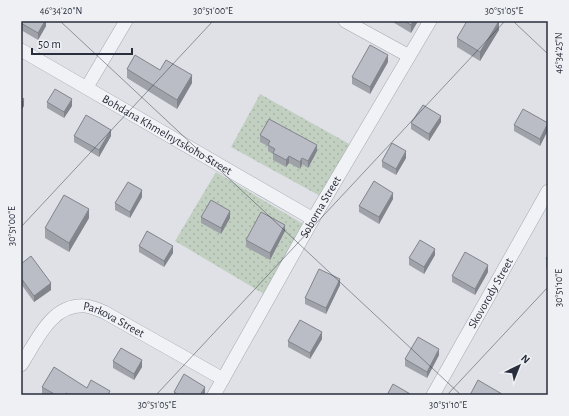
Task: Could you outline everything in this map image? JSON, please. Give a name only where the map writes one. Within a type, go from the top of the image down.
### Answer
[{"type":"street","points":[[87,87],[126,21]]},
{"type":"street","points":[[345,21],[409,56]]},
{"type":"street","name":"Soborna Street","points":[[214,395],[313,219],[430,21]]},
{"type":"street","name":"Bohdana Khmelnytskoho Street","points":[[21,50],[313,219]]},
{"type":"street","name":"Skovorody Street","points":[[433,395],[548,191]]},
{"type":"street","name":"Parkova Street","points":[[21,365],[48,323],[60,312],[71,306],[88,306],[104,312],[223,379]]},
{"type":"green space","points":[[260,94],[351,145],[322,197],[231,147]]},
{"type":"green space","points":[[216,172],[305,225],[264,294],[175,241]]},
{"type":"building","points":[[21,21],[45,21],[38,33],[21,23]]},
{"type":"building","points":[[404,21],[413,21],[411,25]]},
{"type":"building","points":[[467,21],[499,21],[480,52],[457,38]]},
{"type":"building","points":[[370,45],[388,55],[370,87],[352,77]]},
{"type":"building","points":[[135,55],[160,70],[166,60],[192,75],[177,100],[127,69]]},
{"type":"building","points":[[55,89],[72,99],[64,112],[47,102]]},
{"type":"building","points":[[21,97],[24,99],[21,104]]},
{"type":"building","points":[[423,105],[441,116],[429,134],[411,123]]},
{"type":"building","points":[[523,109],[548,123],[540,139],[514,125]]},
{"type":"building","points":[[86,115],[111,130],[99,150],[74,136]]},
{"type":"building","points":[[269,119],[317,145],[308,161],[302,158],[300,162],[289,156],[286,160],[273,153],[275,149],[268,145],[270,141],[260,135]]},
{"type":"building","points":[[392,143],[406,151],[396,169],[382,161]]},
{"type":"building","points":[[374,181],[393,193],[379,217],[359,206]]},
{"type":"building","points":[[128,182],[142,190],[130,212],[115,203]]},
{"type":"building","points":[[64,195],[89,209],[69,243],[45,228]]},
{"type":"building","points":[[211,200],[230,211],[221,228],[201,217]]},
{"type":"building","points":[[261,212],[285,225],[270,253],[246,240]]},
{"type":"building","points":[[147,231],[173,246],[164,261],[139,246]]},
{"type":"building","points":[[420,240],[435,249],[424,267],[409,258]]},
{"type":"building","points":[[465,252],[488,265],[475,289],[452,276]]},
{"type":"building","points":[[31,256],[51,283],[34,296],[21,278],[21,264]]},
{"type":"building","points":[[319,269],[340,279],[326,308],[305,298]]},
{"type":"building","points":[[300,320],[322,332],[310,353],[288,341]]},
{"type":"building","points":[[418,337],[439,349],[427,372],[405,359]]},
{"type":"building","points":[[121,348],[142,360],[134,374],[113,361]]},
{"type":"building","points":[[54,367],[87,388],[91,380],[110,391],[108,395],[69,395],[66,393],[64,395],[56,395],[42,387]]},
{"type":"building","points":[[184,374],[205,387],[200,395],[179,395],[174,392]]},
{"type":"building","points":[[478,380],[502,394],[470,395]]},
{"type":"building","points":[[393,384],[412,395],[387,395]]}]
